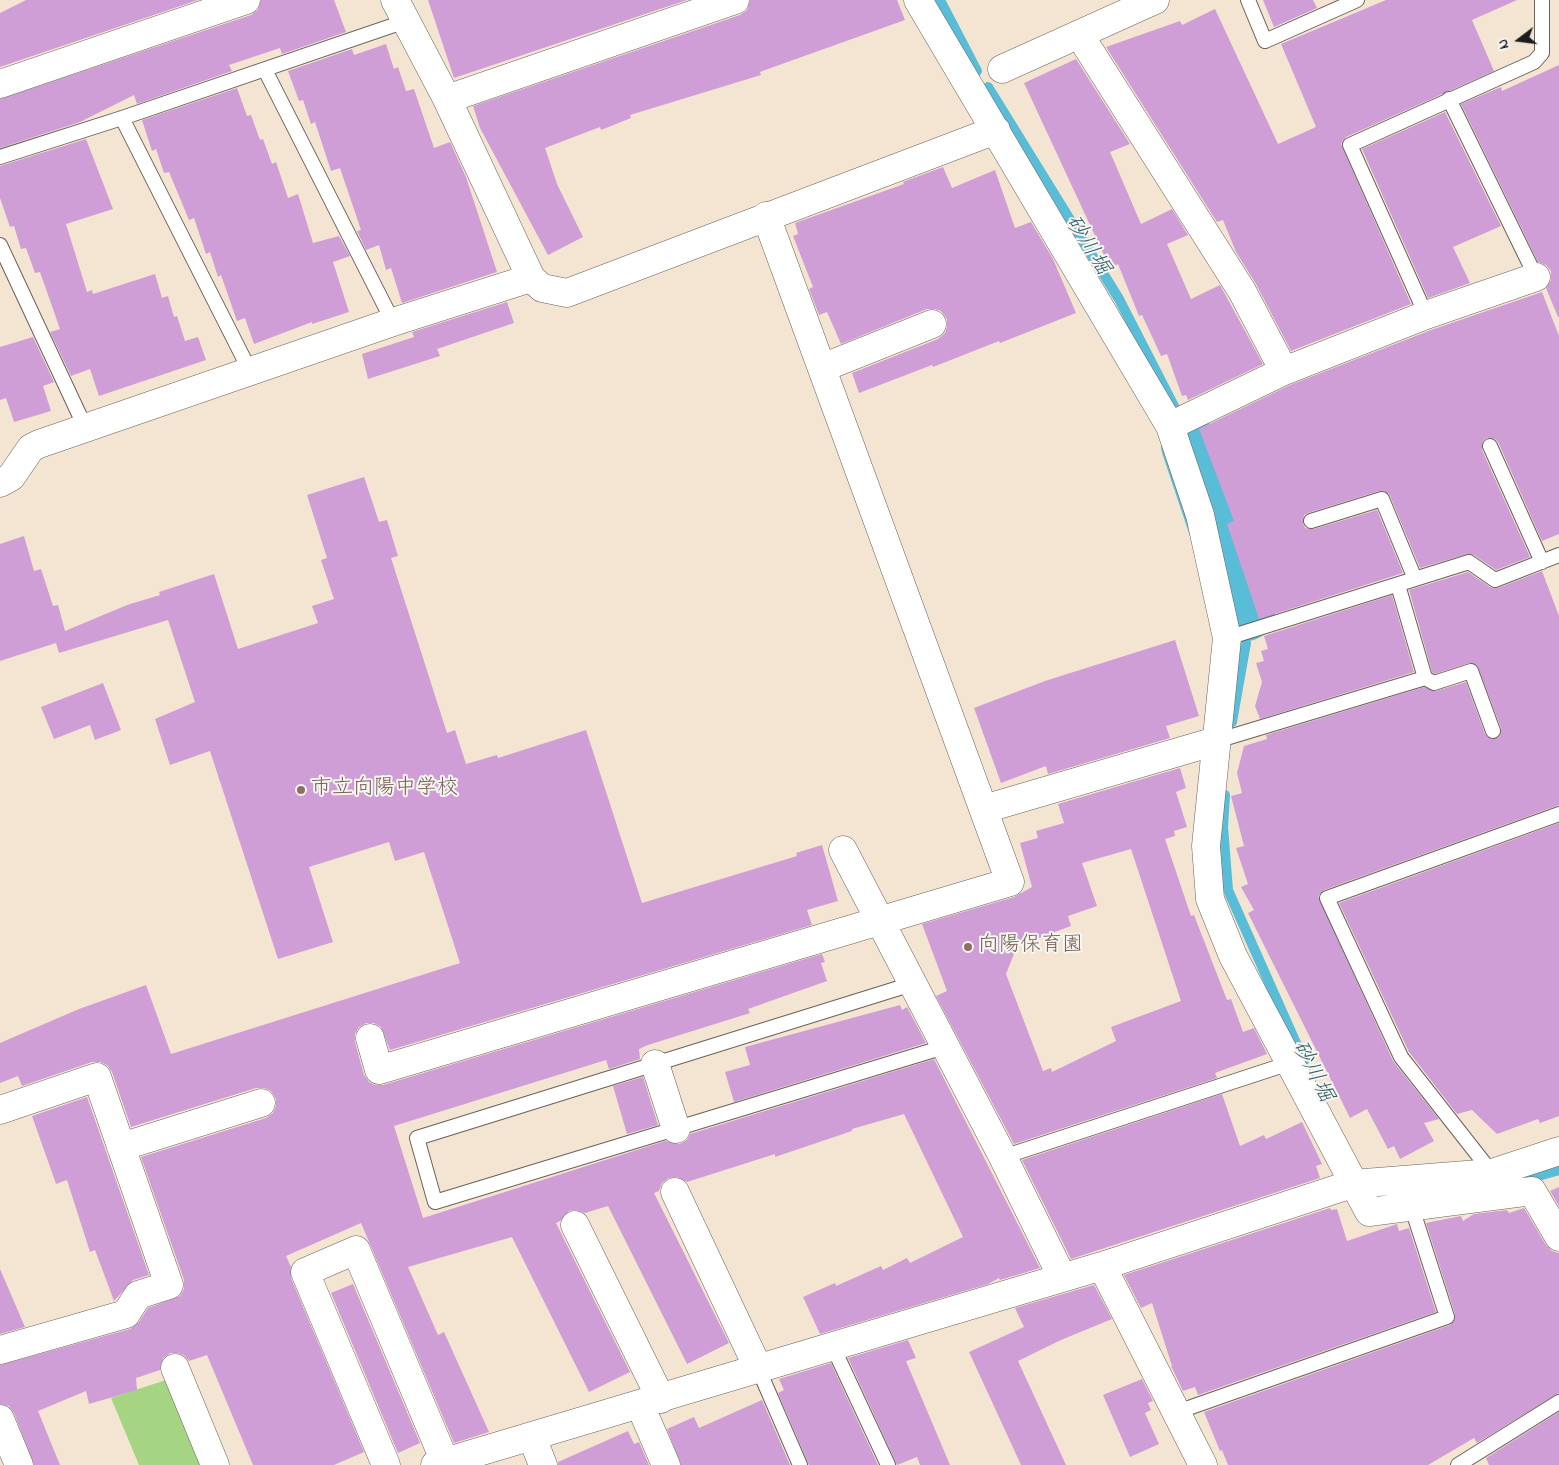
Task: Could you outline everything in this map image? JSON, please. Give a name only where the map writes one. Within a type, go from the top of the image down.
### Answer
[{"type":"street","points":[[0,84],[246,0]]},
{"type":"street","points":[[447,99],[734,0]]},
{"type":"street","points":[[918,0],[1170,426],[1200,515],[1227,638],[1206,846],[1210,899],[1233,956],[1290,1063],[1365,1183],[1369,1212],[1412,1208],[1532,1191],[1559,1237]]},
{"type":"street","points":[[1002,69],[1155,0]]},
{"type":"street","points":[[400,10],[447,99],[531,278],[542,288],[567,293],[996,130]]},
{"type":"street","points":[[1079,34],[1242,291],[1284,371]]},
{"type":"street","points":[[370,1038],[379,1070],[1010,882],[766,216]]},
{"type":"street","points":[[1170,426],[1284,371],[1426,315],[1536,277]]},
{"type":"street","points":[[0,483],[11,477],[31,448],[85,427],[393,322],[531,278]]},
{"type":"street","points":[[822,368],[932,324]]},
{"type":"street","points":[[984,809],[1216,741]]},
{"type":"street","points":[[843,850],[1003,1157],[1062,1277]]},
{"type":"street","points":[[655,1064],[676,1129]]},
{"type":"street","points":[[0,1110],[97,1077],[169,1285],[138,1295],[126,1314],[0,1350]]},
{"type":"street","points":[[121,1147],[261,1102]]},
{"type":"street","points":[[386,1465],[305,1272],[356,1250],[440,1464],[1102,1266],[1365,1183],[1492,1173],[1559,1151]]},
{"type":"street","points":[[674,1192],[758,1368]]},
{"type":"street","points":[[575,1225],[651,1402],[666,1465]]},
{"type":"street","points":[[1102,1266],[1203,1465]]},
{"type":"street","points":[[176,1368],[215,1465]]},
{"type":"street","points":[[0,1419],[19,1465]]},
{"type":"street","points":[[532,1437],[543,1465]]},
{"type":"lane","points":[[1248,0],[1265,41],[1357,0]]},
{"type":"lane","points":[[1426,315],[1350,145],[1449,98],[1534,62],[1542,53],[1542,0]]},
{"type":"lane","points":[[0,157],[265,70],[400,10]]},
{"type":"lane","points":[[265,70],[393,322]]},
{"type":"lane","points":[[1449,98],[1536,277]]},
{"type":"lane","points":[[122,118],[250,370]]},
{"type":"lane","points":[[0,246],[85,427]]},
{"type":"lane","points":[[1490,446],[1542,562]]},
{"type":"lane","points":[[1312,521],[1382,499],[1415,580]]},
{"type":"lane","points":[[1227,638],[1469,562],[1495,580],[1559,555]]},
{"type":"lane","points":[[1398,584],[1425,678],[1434,683],[1471,671],[1493,731]]},
{"type":"lane","points":[[1216,741],[1425,678]]},
{"type":"lane","points":[[1492,1173],[1400,1057],[1327,898],[1559,814]]},
{"type":"lane","points":[[912,984],[417,1138],[435,1202],[944,1047]]},
{"type":"lane","points":[[1003,1157],[1290,1063]]},
{"type":"lane","points":[[1177,1412],[1447,1318],[1412,1208]]},
{"type":"lane","points":[[833,1346],[888,1465]]},
{"type":"lane","points":[[758,1368],[800,1465]]},
{"type":"lane","points":[[1458,1465],[1559,1402]]},
{"type":"green space","points":[[166,1380],[202,1465],[139,1465],[111,1398]]},
{"type":"building","points":[[26,0],[198,0],[0,67],[0,13]]},
{"type":"building","points":[[261,0],[334,0],[346,32],[282,54],[280,48],[229,65],[232,71],[137,104],[134,95],[80,122],[0,148],[0,99],[251,15],[258,10]]},
{"type":"building","points":[[428,0],[687,0],[454,78]]},
{"type":"building","points":[[750,0],[897,0],[905,20],[760,72],[761,75],[630,115],[631,118],[601,130],[600,127],[545,148],[557,184],[583,237],[548,255],[480,128],[473,106],[740,15],[747,10]]},
{"type":"building","points":[[1263,0],[1313,0],[1317,8],[1274,27]]},
{"type":"building","points":[[1386,0],[1517,0],[1472,20],[1494,71],[1346,137],[1341,144],[1411,304],[1291,351],[1256,284],[1236,252],[1223,220],[1217,222],[1106,47],[1180,21],[1182,25],[1215,9],[1278,144],[1316,127],[1281,44]]},
{"type":"building","points":[[386,44],[394,69],[398,67],[406,91],[414,89],[434,148],[450,142],[466,177],[497,272],[402,303],[391,268],[386,270],[379,245],[366,250],[357,231],[361,230],[340,168],[331,171],[315,122],[311,124],[303,100],[299,101],[288,71],[352,49],[354,55]]},
{"type":"building","points":[[1076,59],[1130,144],[1110,152],[1141,224],[1172,209],[1188,235],[1167,244],[1191,299],[1220,285],[1263,364],[1188,400],[1186,395],[1182,396],[1167,354],[1161,356],[1142,315],[1139,316],[1118,264],[1110,268],[1024,83]]},
{"type":"building","points":[[1559,65],[1558,317],[1546,288],[1551,280],[1551,271],[1546,265],[1538,262],[1461,104],[1501,87],[1502,91]]},
{"type":"building","points":[[237,88],[247,116],[251,115],[260,140],[263,139],[272,164],[276,162],[288,198],[298,194],[313,243],[339,236],[350,256],[333,262],[349,312],[312,324],[312,322],[254,344],[245,318],[237,321],[221,275],[218,277],[210,252],[206,254],[194,218],[189,220],[169,172],[164,173],[156,149],[152,151],[142,120]]},
{"type":"building","points":[[1445,112],[1501,226],[1453,247],[1470,283],[1428,298],[1362,149]]},
{"type":"building","points":[[86,139],[113,209],[66,224],[87,292],[92,290],[93,294],[155,274],[162,298],[168,296],[174,317],[177,316],[185,341],[198,337],[206,360],[99,396],[90,369],[71,376],[50,332],[60,329],[40,272],[35,273],[26,248],[21,249],[14,226],[10,227],[0,198],[0,166]]},
{"type":"building","points":[[943,167],[952,188],[995,170],[1015,228],[1031,222],[1053,259],[1076,313],[1000,343],[999,341],[859,393],[852,373],[938,339],[945,333],[947,319],[941,311],[927,309],[841,344],[827,312],[819,315],[809,289],[813,287],[793,236],[798,234],[795,223],[904,184],[903,182]]},
{"type":"building","points":[[1542,292],[1559,336],[1559,534],[1542,541],[1498,442],[1495,439],[1487,438],[1483,441],[1482,450],[1530,557],[1496,570],[1474,555],[1467,554],[1420,568],[1390,496],[1384,491],[1379,491],[1308,513],[1304,515],[1303,523],[1305,528],[1314,529],[1377,510],[1403,573],[1259,619],[1227,524],[1234,521],[1199,429],[1290,385],[1431,330]]},
{"type":"building","points":[[507,302],[514,323],[437,349],[440,356],[368,379],[362,354],[414,337],[412,332]]},
{"type":"building","points":[[33,337],[54,382],[43,386],[51,411],[14,422],[6,398],[0,400],[0,347]]},
{"type":"building","points":[[364,477],[379,522],[387,520],[398,556],[391,558],[447,733],[455,730],[466,764],[497,755],[498,758],[586,730],[642,903],[797,856],[796,853],[822,845],[838,901],[807,910],[812,925],[390,1050],[381,1027],[374,1023],[366,1023],[359,1027],[355,1034],[355,1042],[364,1075],[369,1082],[375,1085],[383,1085],[822,954],[825,962],[821,963],[827,981],[748,1009],[750,1013],[648,1045],[639,1049],[640,1059],[609,1069],[606,1060],[394,1126],[423,1218],[665,1141],[680,1144],[687,1140],[690,1134],[934,1059],[1040,1268],[1000,1280],[999,1278],[988,1284],[820,1334],[803,1297],[835,1283],[836,1286],[881,1266],[883,1270],[907,1258],[910,1263],[963,1237],[904,1114],[852,1129],[852,1131],[775,1157],[775,1154],[687,1182],[677,1177],[669,1178],[662,1183],[659,1191],[654,1193],[729,1343],[687,1364],[608,1206],[585,1213],[576,1210],[569,1211],[556,1223],[630,1372],[589,1392],[512,1237],[408,1267],[438,1335],[444,1332],[489,1432],[454,1443],[361,1223],[286,1256],[291,1267],[291,1278],[364,1452],[334,1465],[253,1465],[207,1355],[189,1361],[184,1355],[170,1353],[163,1358],[160,1370],[136,1378],[137,1390],[89,1404],[86,1391],[38,1411],[60,1465],[34,1465],[14,1413],[9,1406],[0,1404],[0,1365],[130,1329],[139,1322],[148,1308],[180,1296],[184,1289],[184,1280],[141,1157],[266,1118],[273,1113],[276,1099],[271,1091],[264,1088],[256,1088],[131,1127],[112,1072],[107,1065],[100,1062],[92,1062],[22,1086],[18,1076],[0,1083],[0,1043],[79,1009],[146,985],[171,1054],[460,963],[424,852],[395,861],[389,842],[309,867],[333,942],[278,959],[210,751],[170,765],[155,719],[195,702],[168,620],[59,653],[56,643],[0,661],[0,544],[24,536],[34,571],[41,569],[53,606],[58,605],[65,631],[127,605],[160,595],[159,592],[214,574],[238,649],[318,623],[312,606],[334,599],[321,560],[327,558],[307,495]]},
{"type":"building","points":[[1542,571],[1559,616],[1559,805],[1324,890],[1318,896],[1393,1061],[1439,1119],[1424,1123],[1434,1141],[1400,1159],[1394,1146],[1388,1149],[1367,1109],[1350,1118],[1248,913],[1254,910],[1241,887],[1248,884],[1236,848],[1244,846],[1231,796],[1242,793],[1237,773],[1244,746],[1267,739],[1266,735],[1424,687],[1436,691],[1466,682],[1485,734],[1491,739],[1499,737],[1501,728],[1477,665],[1469,663],[1435,674],[1432,672],[1409,590],[1468,572],[1490,587],[1498,588]]},
{"type":"building","points":[[1392,595],[1414,672],[1260,719],[1255,706],[1262,682],[1256,663],[1264,661],[1261,651],[1268,649],[1264,636]]},
{"type":"building","points":[[1175,640],[1199,716],[1166,726],[1170,738],[1048,774],[1046,766],[1001,783],[974,708],[1045,681]]},
{"type":"building","points":[[103,683],[121,730],[95,740],[90,725],[54,739],[41,707]]},
{"type":"building","points":[[1180,768],[1186,788],[1176,792],[1187,827],[1174,831],[1175,836],[1165,839],[1191,916],[1194,915],[1227,1000],[1231,999],[1243,1032],[1254,1028],[1267,1054],[1215,1073],[1217,1078],[1014,1144],[936,996],[947,991],[922,924],[1014,897],[1032,887],[1020,843],[1038,838],[1036,831],[1064,823],[1058,804]],"holes":[[[1131,849],[1181,1001],[1111,1027],[1116,1041],[1052,1072],[1051,1068],[1043,1071],[1006,974],[1017,946],[1071,926],[1068,916],[1097,906],[1082,863]]]},
{"type":"building","points":[[1559,823],[1559,1116],[1540,1123],[1538,1119],[1497,1134],[1472,1110],[1457,1114],[1409,1052],[1339,903]]},
{"type":"building","points":[[900,1005],[902,1010],[907,1007],[926,1043],[734,1102],[725,1072],[750,1065],[745,1047]]},
{"type":"building","points":[[643,1077],[658,1125],[627,1134],[613,1086]]},
{"type":"building","points":[[1222,1094],[1240,1146],[1264,1135],[1266,1139],[1302,1122],[1322,1164],[1316,1166],[1320,1178],[1071,1259],[1022,1160]]},
{"type":"building","points":[[87,1097],[149,1275],[133,1280],[114,1301],[95,1250],[90,1252],[67,1180],[56,1184],[32,1116]]},
{"type":"building","points":[[1559,1187],[1559,1206],[1550,1191]]},
{"type":"building","points":[[1330,1208],[1331,1210],[1337,1209],[1347,1241],[1397,1224],[1399,1231],[1409,1228],[1436,1312],[1198,1395],[1195,1387],[1183,1391],[1171,1366],[1152,1303],[1141,1308],[1124,1275]]},
{"type":"building","points":[[1524,1208],[1546,1245],[1552,1251],[1559,1253],[1559,1393],[1477,1443],[1474,1438],[1428,1465],[1228,1465],[1222,1450],[1220,1451],[1204,1412],[1450,1325],[1455,1319],[1455,1314],[1426,1223],[1461,1216],[1463,1221],[1474,1214],[1507,1210],[1509,1213]]},
{"type":"building","points":[[0,1269],[25,1327],[0,1334]]},
{"type":"building","points":[[353,1284],[420,1443],[398,1453],[331,1293]]},
{"type":"building","points":[[1094,1285],[1112,1319],[1061,1340],[1018,1361],[1066,1465],[1021,1465],[969,1352],[1024,1327],[1015,1308]]},
{"type":"building","points":[[908,1340],[916,1358],[906,1361],[950,1465],[920,1465],[917,1457],[897,1465],[848,1358]]},
{"type":"building","points":[[831,1363],[878,1465],[809,1465],[778,1393],[784,1390],[779,1379]]},
{"type":"building","points":[[1142,1379],[1153,1401],[1148,1403],[1151,1410],[1145,1413],[1159,1444],[1130,1457],[1103,1395]]},
{"type":"building","points":[[762,1400],[790,1465],[681,1465],[667,1429],[694,1417],[699,1428]]},
{"type":"building","points":[[1559,1412],[1559,1465],[1489,1465],[1486,1458]]},
{"type":"building","points":[[628,1431],[634,1444],[639,1442],[649,1465],[558,1465],[558,1462]]},
{"type":"waterway","name":"砂川堀","points":[[940,0],[977,71]]},
{"type":"waterway","name":"砂川堀","points":[[988,87],[1119,299],[1176,410]]},
{"type":"waterway","name":"砂川堀","points":[[1190,445],[1246,612]]},
{"type":"waterway","name":"砂川堀","points":[[1232,722],[1246,643]]},
{"type":"waterway","name":"砂川堀","points":[[1225,795],[1223,827],[1228,890],[1304,1061]]},
{"type":"waterway","name":"砂川堀","points":[[1524,1180],[1559,1170]]},
{"type":"place","name":"市立向陽中学校","points":[[301,790]]},
{"type":"place","name":"向陽保育園","points":[[968,947]]}]
